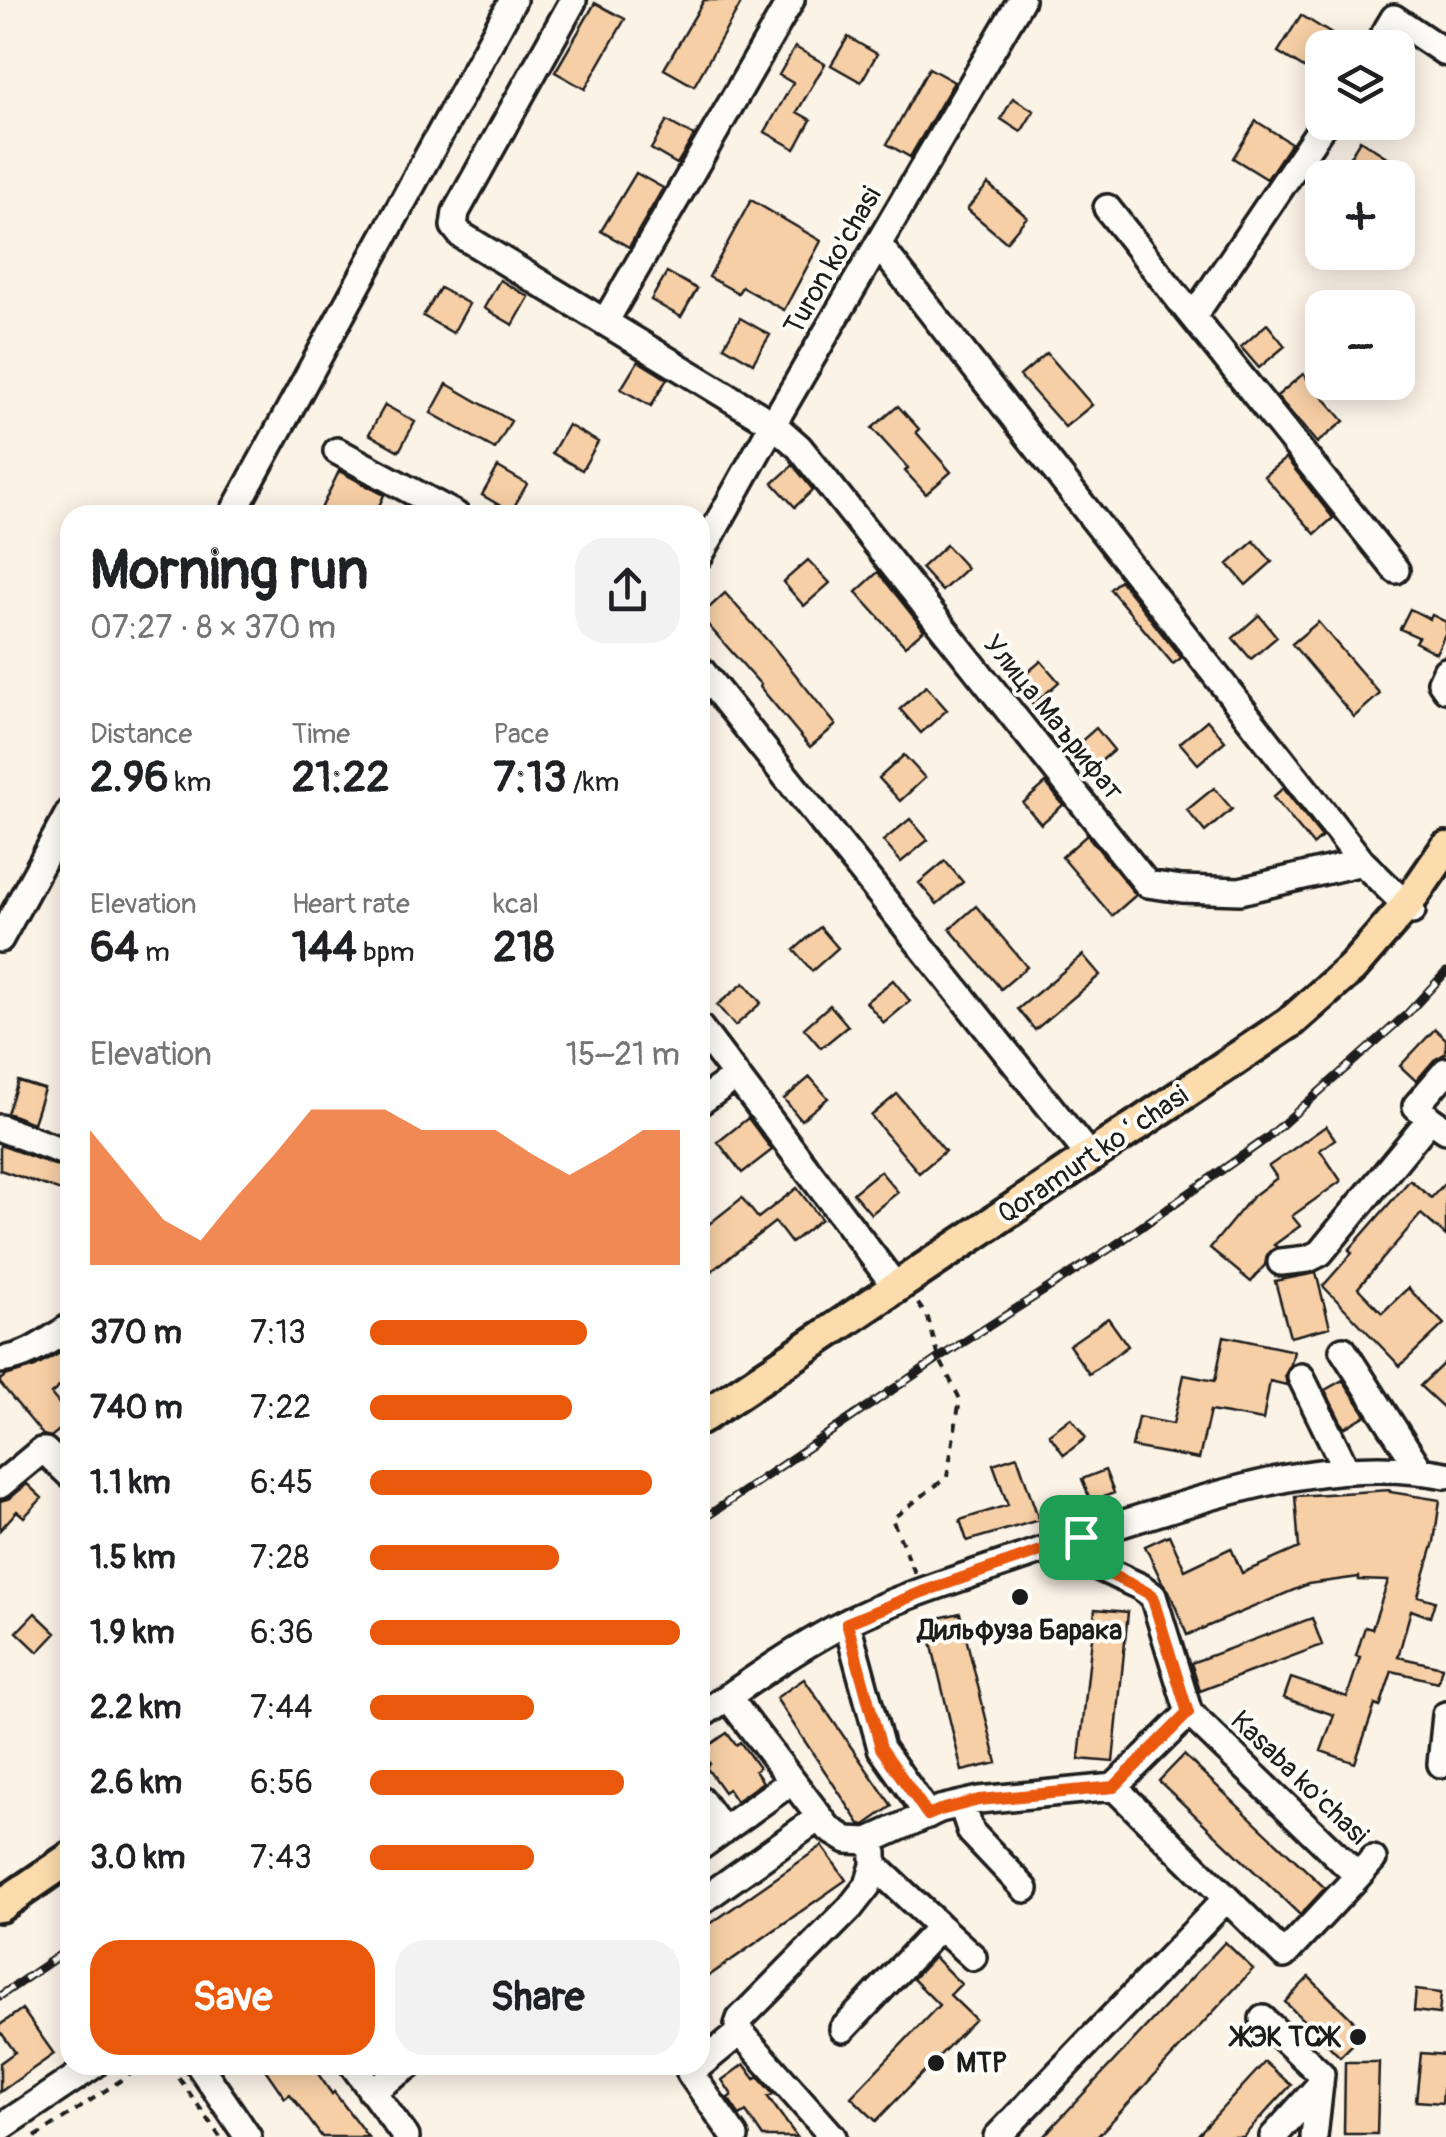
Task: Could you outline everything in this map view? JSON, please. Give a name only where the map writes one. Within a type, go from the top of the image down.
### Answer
[{"type":"main road","name":"Qoramurt koʻchasi","points":[[710,1423],[1292,1021],[1352,968],[1409,908],[1446,848]]},
{"type":"main road","name":"Qoramurt koʻchasi","points":[[710,1413],[1181,1108],[1296,1027],[1358,973],[1446,862]]},
{"type":"main road","points":[[0,1894],[60,1854]]},
{"type":"main road","points":[[0,1906],[60,1865]]},
{"type":"street","points":[[237,505],[513,0]]},
{"type":"street","points":[[605,322],[791,0]]},
{"type":"street","name":"Turon ko'chasi","points":[[710,537],[1021,0]]},
{"type":"street","name":"Улица Маърифат","points":[[573,1],[456,212],[454,226],[461,234],[773,424],[799,447],[1147,884],[1240,890],[1362,862]]},
{"type":"street","points":[[1400,9],[1446,53]]},
{"type":"street","points":[[1193,317],[1312,140]]},
{"type":"street","points":[[1107,208],[1396,570]]},
{"type":"street","points":[[878,244],[1362,862],[1409,908]]},
{"type":"street","points":[[338,451],[438,505]]},
{"type":"street","points":[[1446,671],[1441,682],[1446,689]]},
{"type":"street","points":[[710,682],[1090,1157]]},
{"type":"street","points":[[0,939],[60,828]]},
{"type":"street","points":[[710,1042],[902,1288]]},
{"type":"street","points":[[1280,1262],[1308,1259],[1320,1253],[1438,1124],[1416,1106],[1446,1071]]},
{"type":"street","points":[[710,1095],[735,1077]]},
{"type":"street","points":[[0,1128],[60,1150]]},
{"type":"street","points":[[0,1360],[30,1353],[60,1334]]},
{"type":"street","points":[[1343,1350],[1420,1470]]},
{"type":"street","points":[[1301,1377],[1346,1469]]},
{"type":"street","points":[[0,1485],[41,1451],[60,1465]]},
{"type":"street","points":[[710,1709],[847,1623],[922,1592],[1081,1537],[1263,1482],[1346,1469],[1420,1470],[1446,1476]]},
{"type":"street","points":[[1081,1537],[1094,1564],[1142,1587],[1152,1596],[1188,1713]]},
{"type":"street","points":[[847,1623],[881,1748],[928,1815]]},
{"type":"street","points":[[728,1697],[829,1829],[872,1853],[973,1957]]},
{"type":"street","name":"Kasaba ko'chasi","points":[[1188,1713],[1366,1867],[1284,1955],[1114,1787],[1188,1713]]},
{"type":"street","points":[[1441,1764],[1446,1715]]},
{"type":"street","points":[[710,1841],[792,1781]]},
{"type":"street","points":[[832,2137],[738,2025],[868,1885],[872,1853],[928,1815],[962,1804],[1114,1787]]},
{"type":"street","points":[[962,1804],[971,1832],[1025,1889]]},
{"type":"street","points":[[710,1813],[723,1831]]},
{"type":"street","points":[[710,1895],[820,1818]]},
{"type":"street","points":[[997,2137],[1226,1899]]},
{"type":"street","points":[[844,2030],[940,1927]]},
{"type":"street","points":[[1263,2019],[1322,2074],[1314,2137]]},
{"type":"street","points":[[710,2057],[740,2032]]},
{"type":"street","points":[[0,2128],[79,2075]]},
{"type":"street","points":[[205,2075],[248,2137]]},
{"type":"street","points":[[360,2075],[406,2137]]},
{"type":"street","points":[[372,2091],[395,2075]]},
{"type":"street","points":[[691,2075],[735,2137]]},
{"type":"street","points":[[1273,2137],[1320,2085]]},
{"type":"path","points":[[902,1288],[928,1318],[940,1358],[960,1400],[947,1477],[892,1519],[922,1592]]},
{"type":"path","points":[[35,2137],[129,2075]]},
{"type":"path","points":[[177,2075],[220,2137]]},
{"type":"building","points":[[704,0],[743,0],[694,86],[664,69]]},
{"type":"building","points":[[595,3],[625,19],[585,89],[555,72]]},
{"type":"building","points":[[1301,15],[1325,30],[1305,30],[1305,69],[1278,52]]},
{"type":"building","points":[[848,37],[877,54],[861,82],[831,65]]},
{"type":"building","points":[[795,47],[825,64],[797,112],[811,120],[795,149],[765,132],[793,83],[779,75]]},
{"type":"building","points":[[929,68],[954,82],[910,157],[887,144]]},
{"type":"building","points":[[1013,98],[1034,111],[1021,132],[1001,119]]},
{"type":"building","points":[[667,121],[694,136],[677,164],[651,149]]},
{"type":"building","points":[[1256,121],[1291,143],[1267,179],[1233,158]]},
{"type":"building","points":[[1360,140],[1391,160],[1348,160]]},
{"type":"building","points":[[636,173],[663,188],[629,247],[601,231]]},
{"type":"building","points":[[988,184],[1027,217],[1006,242],[967,209]]},
{"type":"building","points":[[751,200],[821,241],[784,310],[742,287],[738,293],[709,277]]},
{"type":"building","points":[[667,272],[697,289],[681,317],[651,300]]},
{"type":"building","points":[[500,280],[529,297],[513,325],[484,308]]},
{"type":"building","points":[[440,288],[469,304],[453,333],[423,316]]},
{"type":"building","points":[[740,318],[770,335],[753,363],[724,346]]},
{"type":"building","points":[[1267,324],[1285,346],[1259,368],[1241,347]]},
{"type":"building","points":[[1047,353],[1092,405],[1065,427],[1020,376]]},
{"type":"building","points":[[638,361],[667,379],[651,406],[621,389]]},
{"type":"building","points":[[1303,374],[1305,400],[1326,400],[1344,421],[1317,443],[1277,396]]},
{"type":"building","points":[[447,384],[511,421],[495,449],[431,413]]},
{"type":"building","points":[[385,405],[415,422],[399,451],[369,434]]},
{"type":"building","points":[[898,406],[951,472],[926,494],[872,428]]},
{"type":"building","points":[[568,425],[598,442],[582,470],[552,453]]},
{"type":"building","points":[[1286,458],[1333,518],[1315,534],[1264,476]]},
{"type":"building","points":[[793,465],[813,490],[795,507],[773,483]]},
{"type":"building","points":[[498,467],[527,484],[515,505],[499,505],[482,495]]},
{"type":"building","points":[[339,471],[384,495],[380,505],[323,505]]},
{"type":"building","points":[[1254,541],[1272,562],[1246,585],[1228,564]]},
{"type":"building","points":[[946,545],[967,568],[942,591],[921,568]]},
{"type":"building","points":[[808,560],[830,583],[804,606],[783,582]]},
{"type":"building","points":[[878,572],[924,630],[905,646],[856,592]]},
{"type":"building","points":[[1120,580],[1181,658],[1173,664],[1110,589]]},
{"type":"building","points":[[725,593],[836,725],[810,747],[710,627],[710,607]]},
{"type":"building","points":[[1410,609],[1446,622],[1446,632],[1436,653],[1415,642],[1418,637],[1400,629]]},
{"type":"building","points":[[1259,615],[1277,637],[1251,659],[1233,638]]},
{"type":"building","points":[[1318,622],[1380,694],[1354,717],[1292,644]]},
{"type":"building","points":[[1041,661],[1059,682],[1033,705],[1015,683]]},
{"type":"building","points":[[926,686],[947,710],[921,733],[900,709]]},
{"type":"building","points":[[1207,720],[1225,741],[1198,764],[1180,743]]},
{"type":"building","points":[[1096,728],[1114,750],[1088,772],[1070,751]]},
{"type":"building","points":[[904,755],[925,778],[900,801],[879,778]]},
{"type":"building","points":[[1046,783],[1063,805],[1041,824],[1023,803]]},
{"type":"building","points":[[1214,788],[1232,809],[1205,832],[1187,810]]},
{"type":"building","points":[[1283,788],[1322,837],[1313,845],[1273,797]]},
{"type":"building","points":[[910,819],[928,840],[901,862],[883,841]]},
{"type":"building","points":[[1087,835],[1136,895],[1112,916],[1062,857]]},
{"type":"building","points":[[945,861],[963,882],[937,904],[919,883]]},
{"type":"building","points":[[976,906],[1027,967],[1001,989],[950,929]]},
{"type":"building","points":[[820,927],[838,948],[812,971],[794,950]]},
{"type":"building","points":[[1083,955],[1100,975],[1035,1030],[1018,1009]]},
{"type":"building","points":[[893,980],[910,1001],[884,1023],[866,1002]]},
{"type":"building","points":[[744,983],[761,1003],[735,1026],[717,1005]]},
{"type":"building","points":[[830,1005],[848,1026],[821,1048],[804,1028]]},
{"type":"building","points":[[1435,1029],[1446,1039],[1446,1053],[1434,1060],[1416,1081],[1400,1066]]},
{"type":"building","points":[[810,1077],[828,1098],[801,1120],[784,1099]]},
{"type":"building","points":[[18,1081],[44,1089],[33,1123],[7,1113]]},
{"type":"building","points":[[897,1094],[945,1151],[919,1173],[871,1116]]},
{"type":"building","points":[[748,1118],[772,1150],[742,1173],[718,1142]]},
{"type":"building","points":[[1326,1126],[1335,1139],[1320,1150],[1341,1181],[1292,1216],[1300,1226],[1274,1245],[1277,1247],[1267,1255],[1265,1265],[1251,1282],[1210,1248],[1252,1197],[1277,1178],[1269,1166]]},
{"type":"building","points":[[0,1145],[60,1167],[60,1191],[0,1170]]},
{"type":"building","points":[[880,1171],[898,1192],[871,1214],[853,1193]]},
{"type":"building","points":[[1410,1180],[1431,1198],[1446,1182],[1446,1236],[1421,1214],[1358,1288],[1382,1313],[1408,1288],[1444,1324],[1400,1366],[1323,1286]]},
{"type":"building","points":[[797,1188],[821,1219],[791,1243],[775,1222],[710,1272],[710,1223],[742,1198],[758,1218]]},
{"type":"building","points":[[1316,1273],[1330,1327],[1290,1337],[1275,1281]]},
{"type":"building","points":[[1108,1318],[1128,1346],[1089,1374],[1069,1345]]},
{"type":"building","points":[[1224,1336],[1294,1351],[1285,1375],[1287,1385],[1270,1381],[1263,1420],[1210,1411],[1199,1459],[1132,1447],[1138,1417],[1173,1424],[1184,1375],[1215,1381]]},
{"type":"building","points":[[60,1353],[60,1386],[51,1394],[60,1405],[60,1429],[51,1437],[43,1435],[0,1383],[5,1376],[35,1367]]},
{"type":"building","points":[[1446,1361],[1446,1410],[1420,1386]]},
{"type":"building","points":[[1343,1380],[1366,1415],[1344,1428],[1325,1390]]},
{"type":"building","points":[[1071,1418],[1086,1438],[1064,1455],[1049,1434]]},
{"type":"building","points":[[1017,1456],[1039,1520],[967,1541],[960,1520],[1008,1505],[993,1464]]},
{"type":"building","points":[[1105,1470],[1114,1493],[1091,1502],[1082,1479]]},
{"type":"building","points":[[27,1484],[42,1498],[24,1517],[17,1511],[0,1530],[0,1501]]},
{"type":"building","points":[[1390,1490],[1440,1500],[1434,1542],[1418,1596],[1435,1601],[1430,1617],[1411,1610],[1398,1657],[1442,1667],[1438,1682],[1392,1671],[1380,1707],[1375,1705],[1355,1763],[1321,1751],[1334,1715],[1284,1698],[1291,1678],[1347,1697],[1365,1627],[1372,1629],[1388,1581],[1359,1577],[1308,1584],[1187,1635],[1145,1546],[1169,1535],[1185,1570],[1231,1548],[1242,1573],[1299,1548],[1295,1496]]},
{"type":"building","points":[[1095,1609],[1128,1612],[1113,1762],[1079,1759]]},
{"type":"building","points":[[35,1613],[56,1633],[38,1652],[17,1632]]},
{"type":"building","points":[[960,1613],[997,1763],[962,1771],[926,1621]]},
{"type":"building","points":[[1312,1618],[1322,1645],[1200,1691],[1191,1663]]},
{"type":"building","points":[[804,1679],[892,1806],[865,1825],[860,1824],[776,1698]]},
{"type":"building","points":[[727,1733],[736,1745],[740,1742],[759,1768],[755,1771],[763,1782],[736,1801],[710,1773],[710,1745]]},
{"type":"building","points":[[1184,1755],[1325,1888],[1300,1915],[1159,1781]]},
{"type":"building","points":[[822,1846],[846,1880],[710,1975],[710,1924]]},
{"type":"building","points":[[1225,1942],[1253,1969],[1097,2137],[1043,2137]]},
{"type":"building","points":[[934,1957],[961,1984],[950,1995],[975,2019],[876,2121],[851,2097],[939,2005],[913,1979]]},
{"type":"building","points":[[1309,1977],[1365,2032],[1340,2057],[1285,2002]]},
{"type":"building","points":[[1416,1990],[1441,1993],[1439,2014],[1414,2011]]},
{"type":"building","points":[[22,2009],[54,2054],[0,2092],[0,2063],[15,2052],[0,2025]]},
{"type":"building","points":[[1421,2053],[1446,2055],[1442,2103],[1416,2101]]},
{"type":"building","points":[[1265,2062],[1291,2085],[1243,2137],[1196,2137]]},
{"type":"building","points":[[1345,2062],[1379,2062],[1377,2134],[1344,2134]]},
{"type":"building","points":[[744,2064],[773,2094],[768,2097],[797,2137],[763,2137],[746,2112],[740,2116],[722,2080]]},
{"type":"building","points":[[269,2075],[319,2075],[368,2137],[322,2137],[290,2094],[285,2098]]},
{"type":"railway","points":[[710,1514],[939,1358],[1114,1246],[1266,1139],[1408,1013],[1446,972]]},
{"type":"railway","points":[[0,1996],[60,1955]]},
{"type":"place","name":"Дильфуза Барака","points":[[1020,1597]]},
{"type":"place","name":"ЖЭК ТСЖ","points":[[1358,2037]]},
{"type":"place","name":"MTP","points":[[936,2063]]},
{"type":"route","points":[[1081,1537],[1094,1564],[1142,1587],[1152,1596],[1188,1713],[1114,1787],[979,1800],[928,1815],[881,1748],[847,1623],[922,1592],[1081,1537]]}]
